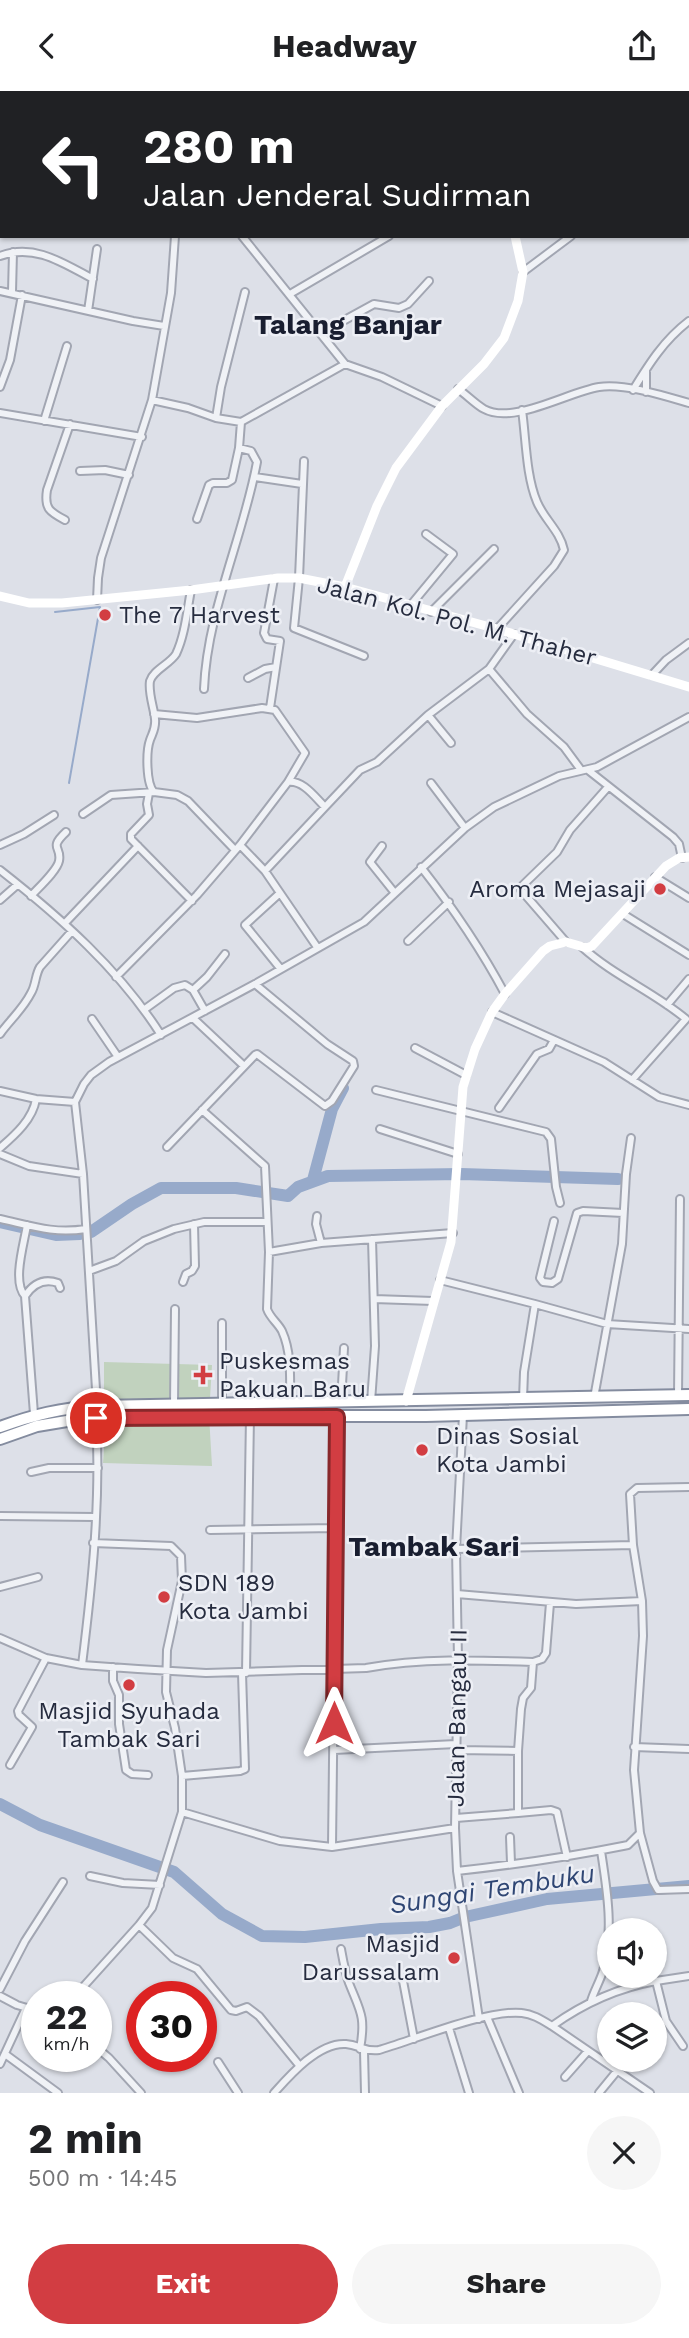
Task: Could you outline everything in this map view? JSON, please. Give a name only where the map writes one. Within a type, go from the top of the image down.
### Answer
[{"type":"highway","points":[[0,1427],[34,1414],[97,1406],[683,1395]]},
{"type":"highway","points":[[606,1398],[606,1411]]},
{"type":"highway","points":[[501,1399],[502,1414]]},
{"type":"highway","points":[[180,1404],[185,1417]]},
{"type":"highway","points":[[0,1439],[50,1423],[96,1418],[337,1417],[689,1409]]},
{"type":"street","points":[[97,600],[101,558],[152,400],[171,293],[175,238]]},
{"type":"street","points":[[244,238],[345,364],[382,377],[442,406]]},
{"type":"street","points":[[290,294],[386,238]]},
{"type":"street","points":[[345,587],[388,483],[407,451],[442,406],[484,364],[504,338],[518,301],[523,272],[515,238]]},
{"type":"street","points":[[523,272],[568,238]]},
{"type":"street","points":[[88,311],[97,249]]},
{"type":"street","points":[[0,256],[13,251],[24,251],[49,257],[93,279]]},
{"type":"street","points":[[12,292],[13,251]]},
{"type":"street","points":[[321,333],[374,304],[399,308],[408,305],[429,281]]},
{"type":"street","points":[[0,291],[164,326]]},
{"type":"street","points":[[216,418],[220,387],[245,292]]},
{"type":"street","points":[[0,387],[10,360],[22,295]]},
{"type":"street","points":[[633,390],[668,338],[689,321]]},
{"type":"street","points":[[44,421],[67,346]]},
{"type":"street","points":[[152,400],[216,418],[241,422],[345,364]]},
{"type":"street","points":[[646,369],[646,392]]},
{"type":"street","points":[[458,389],[486,410],[510,413],[597,387],[646,392],[689,403]]},
{"type":"street","points":[[496,629],[548,574],[564,550],[533,491],[522,410]]},
{"type":"street","points":[[0,413],[142,437]]},
{"type":"street","points":[[197,519],[209,485],[232,480],[241,422]]},
{"type":"street","points":[[65,520],[47,508],[46,500],[70,424]]},
{"type":"street","points":[[204,689],[208,655],[224,586],[255,477],[255,456],[251,451],[239,447]]},
{"type":"street","points":[[304,461],[294,628],[364,656]]},
{"type":"street","points":[[80,471],[106,470],[129,475]]},
{"type":"street","points":[[255,477],[302,484]]},
{"type":"street","points":[[410,606],[453,554],[426,534]]},
{"type":"street","points":[[431,613],[494,549]]},
{"type":"street","name":"Jalan Kol. Pol. M. Thaher","points":[[0,596],[29,603],[97,600],[299,578],[345,587],[514,634],[689,687]]},
{"type":"street","points":[[270,708],[280,641],[267,639],[264,633],[274,579]]},
{"type":"street","points":[[191,590],[175,655],[151,679],[155,729],[149,742],[149,815],[130,836],[192,901]]},
{"type":"street","points":[[265,871],[354,775],[377,762],[428,715],[489,669],[514,634]]},
{"type":"street","points":[[652,675],[666,660],[689,643]]},
{"type":"street","points":[[248,678],[265,669],[276,667]]},
{"type":"street","points":[[489,669],[527,714],[585,770],[608,787],[673,837],[686,857],[669,863],[597,942],[587,948],[566,942],[522,890],[523,885],[557,852],[570,830],[608,787]]},
{"type":"street","points":[[116,977],[192,901],[237,848],[288,782],[305,753],[283,720],[270,708],[197,718],[154,714]]},
{"type":"street","points":[[428,715],[451,743]]},
{"type":"street","points":[[97,1406],[83,1174],[75,1102],[91,1075],[118,1057],[364,922],[465,828],[494,807],[559,776],[597,767],[689,717]]},
{"type":"street","points":[[288,782],[301,784],[325,807]]},
{"type":"street","points":[[431,783],[465,828]]},
{"type":"street","points":[[83,814],[111,795],[151,792],[184,798],[265,871],[317,947]]},
{"type":"street","points":[[0,845],[54,815]]},
{"type":"street","points":[[31,896],[58,864],[60,858],[55,848],[56,843],[66,832]]},
{"type":"street","points":[[65,923],[138,846]]},
{"type":"street","points":[[382,846],[370,862],[394,892]]},
{"type":"street","points":[[421,867],[449,902],[485,957],[505,994]]},
{"type":"street","points":[[0,870],[65,923],[145,1009],[161,1035]]},
{"type":"street","points":[[655,877],[689,898]]},
{"type":"street","points":[[0,900],[17,885]]},
{"type":"street","points":[[280,893],[245,925],[280,968]]},
{"type":"street","points":[[408,941],[449,902]]},
{"type":"street","points":[[623,914],[689,955]]},
{"type":"street","points":[[0,1034],[31,994],[40,967],[72,931]]},
{"type":"street","points":[[406,1401],[453,1233],[466,1075],[492,1011],[547,948],[566,942]]},
{"type":"street","points":[[582,947],[628,982],[687,1017],[632,1080]]},
{"type":"street","points":[[193,990],[225,954]]},
{"type":"street","points":[[667,1005],[689,979]]},
{"type":"street","points":[[167,1147],[243,1065],[257,1054],[327,1106],[354,1064],[255,983]]},
{"type":"street","points":[[145,1009],[185,985],[193,990],[205,1011]]},
{"type":"street","points":[[492,1011],[604,1062],[659,1097],[689,1105]]},
{"type":"street","points":[[192,1018],[243,1065]]},
{"type":"street","points":[[92,1019],[118,1057]]},
{"type":"street","points":[[499,1108],[537,1054],[549,1049],[554,1040]]},
{"type":"street","points":[[415,1048],[466,1075]]},
{"type":"street","points":[[376,1090],[546,1132],[551,1139],[560,1203]]},
{"type":"street","points":[[0,1091],[36,1099],[75,1102]]},
{"type":"street","points":[[0,1148],[30,1116],[36,1099]]},
{"type":"street","points":[[202,1109],[263,1164],[269,1252],[267,1309],[269,1316],[282,1330],[287,1345],[290,1403]]},
{"type":"street","points":[[380,1129],[458,1154]]},
{"type":"street","points":[[594,1398],[622,1244],[631,1138]]},
{"type":"street","points":[[0,1154],[29,1166],[83,1174]]},
{"type":"street","points":[[680,1199],[678,1232],[683,1395]]},
{"type":"street","points":[[554,1221],[540,1278],[542,1282],[552,1283],[558,1279],[576,1213],[623,1213]]},
{"type":"street","points":[[317,1216],[316,1224],[321,1243]]},
{"type":"street","points":[[0,1219],[26,1228],[64,1232],[86,1229]]},
{"type":"street","points":[[89,1271],[124,1257],[157,1234],[215,1221],[267,1222]]},
{"type":"street","points":[[183,1282],[186,1274],[195,1268],[194,1224]]},
{"type":"street","points":[[26,1228],[18,1279],[20,1290],[26,1296],[34,1414]]},
{"type":"street","points":[[269,1252],[321,1243],[453,1233]]},
{"type":"street","points":[[371,1402],[375,1346],[372,1239]]},
{"type":"street","points":[[440,1279],[607,1324],[689,1329]]},
{"type":"street","points":[[26,1296],[42,1281],[58,1283],[60,1288]]},
{"type":"street","points":[[374,1299],[433,1301]]},
{"type":"street","points":[[523,1399],[524,1373],[535,1304]]},
{"type":"street","points":[[175,1310],[180,1404]]},
{"type":"street","points":[[222,1323],[222,1403]]},
{"type":"street","points":[[341,1403],[344,1348]]},
{"type":"street","name":"Jalan Bangau II","points":[[463,1415],[456,1549],[458,1659],[455,1828],[457,1871],[479,2019]]},
{"type":"street","points":[[182,1776],[245,1769],[244,1673],[250,1416]]},
{"type":"street","points":[[332,1847],[337,1417]]},
{"type":"street","points":[[82,1665],[98,1468],[96,1418]]},
{"type":"street","points":[[31,1472],[50,1468],[98,1468]]},
{"type":"street","points":[[689,1487],[637,1488],[630,1494],[633,1545],[642,1601],[643,1636],[634,1748],[640,1833],[656,1887],[689,1889]]},
{"type":"street","points":[[0,1516],[95,1517]]},
{"type":"street","points":[[210,1530],[335,1528]]},
{"type":"street","points":[[88,1981],[152,1908],[182,1812],[182,1776],[175,1728],[168,1706],[166,1670],[169,1641],[177,1614],[182,1581],[178,1552],[171,1546],[93,1543]]},
{"type":"street","points":[[456,1549],[633,1545]]},
{"type":"street","points":[[0,1587],[38,1577]]},
{"type":"street","points":[[457,1594],[550,1602],[642,1601]]},
{"type":"street","points":[[0,1638],[46,1658],[82,1665],[166,1670],[244,1673],[458,1659],[533,1662],[542,1659],[546,1653],[550,1602]]},
{"type":"street","points":[[10,1765],[32,1727],[18,1711],[46,1658]]},
{"type":"street","points":[[518,1813],[518,1751],[523,1700],[531,1688],[533,1662]]},
{"type":"street","points":[[113,1667],[113,1681],[119,1695],[118,1724],[126,1770],[132,1774],[148,1775]]},
{"type":"street","points":[[334,1749],[457,1747],[518,1751]]},
{"type":"street","points":[[634,1748],[689,1749]]},
{"type":"street","points":[[456,1818],[551,1810],[557,1812],[567,1857]]},
{"type":"street","points":[[182,1812],[268,1838],[301,1845],[332,1847],[455,1828]]},
{"type":"street","points":[[457,1871],[601,1851],[628,1845],[640,1833]]},
{"type":"street","points":[[510,1837],[511,1863]]},
{"type":"street","points":[[591,2001],[604,1967],[609,1927],[608,1895],[601,1851]]},
{"type":"street","points":[[90,1876],[123,1883],[160,1885]]},
{"type":"street","points":[[0,1989],[24,1941],[63,1882]]},
{"type":"street","points":[[139,1925],[173,1958],[197,1969],[231,2010],[247,2007],[259,2016],[299,2065]]},
{"type":"street","points":[[341,1949],[348,1980],[360,2004],[363,2018],[365,2093]]},
{"type":"street","points":[[667,1979],[689,1976]]},
{"type":"street","points":[[403,1981],[414,2039]]},
{"type":"street","points":[[552,2026],[591,2001],[627,1988]]},
{"type":"street","points":[[658,1988],[666,2021],[683,2046]]},
{"type":"street","points":[[0,1996],[21,2006]]},
{"type":"street","points":[[274,2093],[299,2065],[336,2045],[350,2044],[362,2050],[379,2050],[507,2013],[525,2013],[552,2026],[597,2057]]},
{"type":"street","points":[[487,2017],[519,2093]]},
{"type":"street","points":[[0,2064],[21,2019]]},
{"type":"street","points":[[449,2028],[469,2093]]},
{"type":"street","points":[[565,2077],[588,2051]]},
{"type":"street","points":[[5,2054],[58,2093]]},
{"type":"street","points":[[112,2061],[141,2093]]},
{"type":"street","points":[[218,2062],[238,2093]]},
{"type":"street","points":[[599,2093],[616,2072]]},
{"type":"street","points":[[618,2072],[650,2093]]},
{"type":"green space","points":[[104,1362],[212,1365],[209,1415],[212,1466],[103,1463],[106,1419]]},
{"type":"waterway","points":[[55,612],[100,607],[69,783]]},
{"type":"waterway","points":[[313,1180],[332,1109],[343,1088]]},
{"type":"waterway","points":[[91,1232],[161,1188],[236,1188],[288,1196],[298,1187],[328,1176],[461,1174],[618,1179]]},
{"type":"waterway","points":[[0,1222],[56,1235],[80,1234]]},
{"type":"waterway","name":"Sungai Tembuku","points":[[0,1804],[40,1825],[174,1872],[222,1914],[262,1936],[305,1937],[429,1927],[547,1899],[689,1886]]},
{"type":"place","name":"The 7 Harvest","points":[[105,615]]},
{"type":"place","name":"Aroma Mejasaji","points":[[660,889]]},
{"type":"place","name":"Puskesmas Pakuan Baru","points":[[203,1375]]},
{"type":"place","name":"Dinas Sosial Kota Jambi","points":[[422,1450]]},
{"type":"place","name":"SDN 189 Kota Jambi","points":[[164,1597]]},
{"type":"place","name":"Masjid Syuhada Tambak Sari","points":[[129,1685]]},
{"type":"place","name":"Masjid Darussalam","points":[[454,1958]]},
{"type":"district","name":"Talang Banjar","points":[[348,324]]},
{"type":"district","name":"Tambak Sari","points":[[434,1546]]},
{"type":"route","points":[[96,1418],[337,1417],[334,1723]]}]
